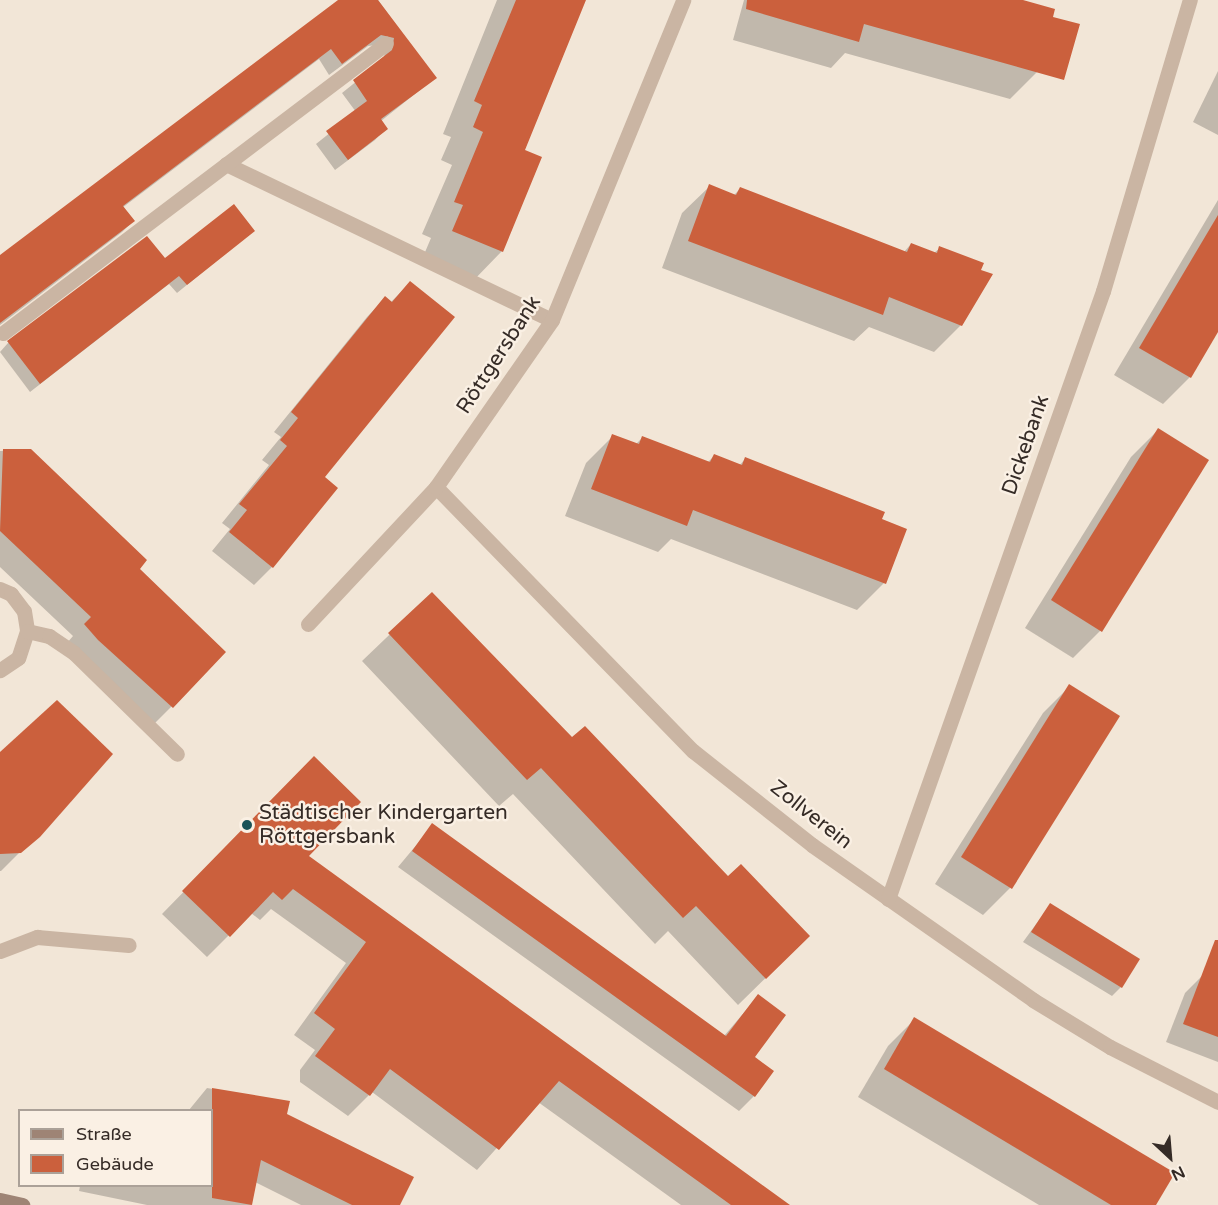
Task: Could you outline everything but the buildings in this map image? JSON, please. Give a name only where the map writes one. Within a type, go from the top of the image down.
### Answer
[{"type":"street","name":"Röttgersbank","points":[[308,624],[436,487],[552,320],[683,0]]},
{"type":"street","name":"Dickebank","points":[[888,899],[1103,291],[1190,0]]},
{"type":"street","points":[[3,333],[386,43]]},
{"type":"street","points":[[226,164],[552,320]]},
{"type":"street","name":"Zollverein","points":[[436,487],[693,751],[888,899],[1033,1000],[1110,1047],[1218,1102]]},
{"type":"street","points":[[0,589],[11,594],[24,611],[27,631],[18,658],[0,670]]},
{"type":"street","points":[[27,631],[49,636],[74,653],[177,754]]},
{"type":"street","points":[[0,951],[37,936],[129,945]]},
{"type":"street","points":[[0,1200],[22,1205]]},
{"type":"place","name":"Städtischer Kindergarten Röttgersbank","points":[[247,825]]}]
